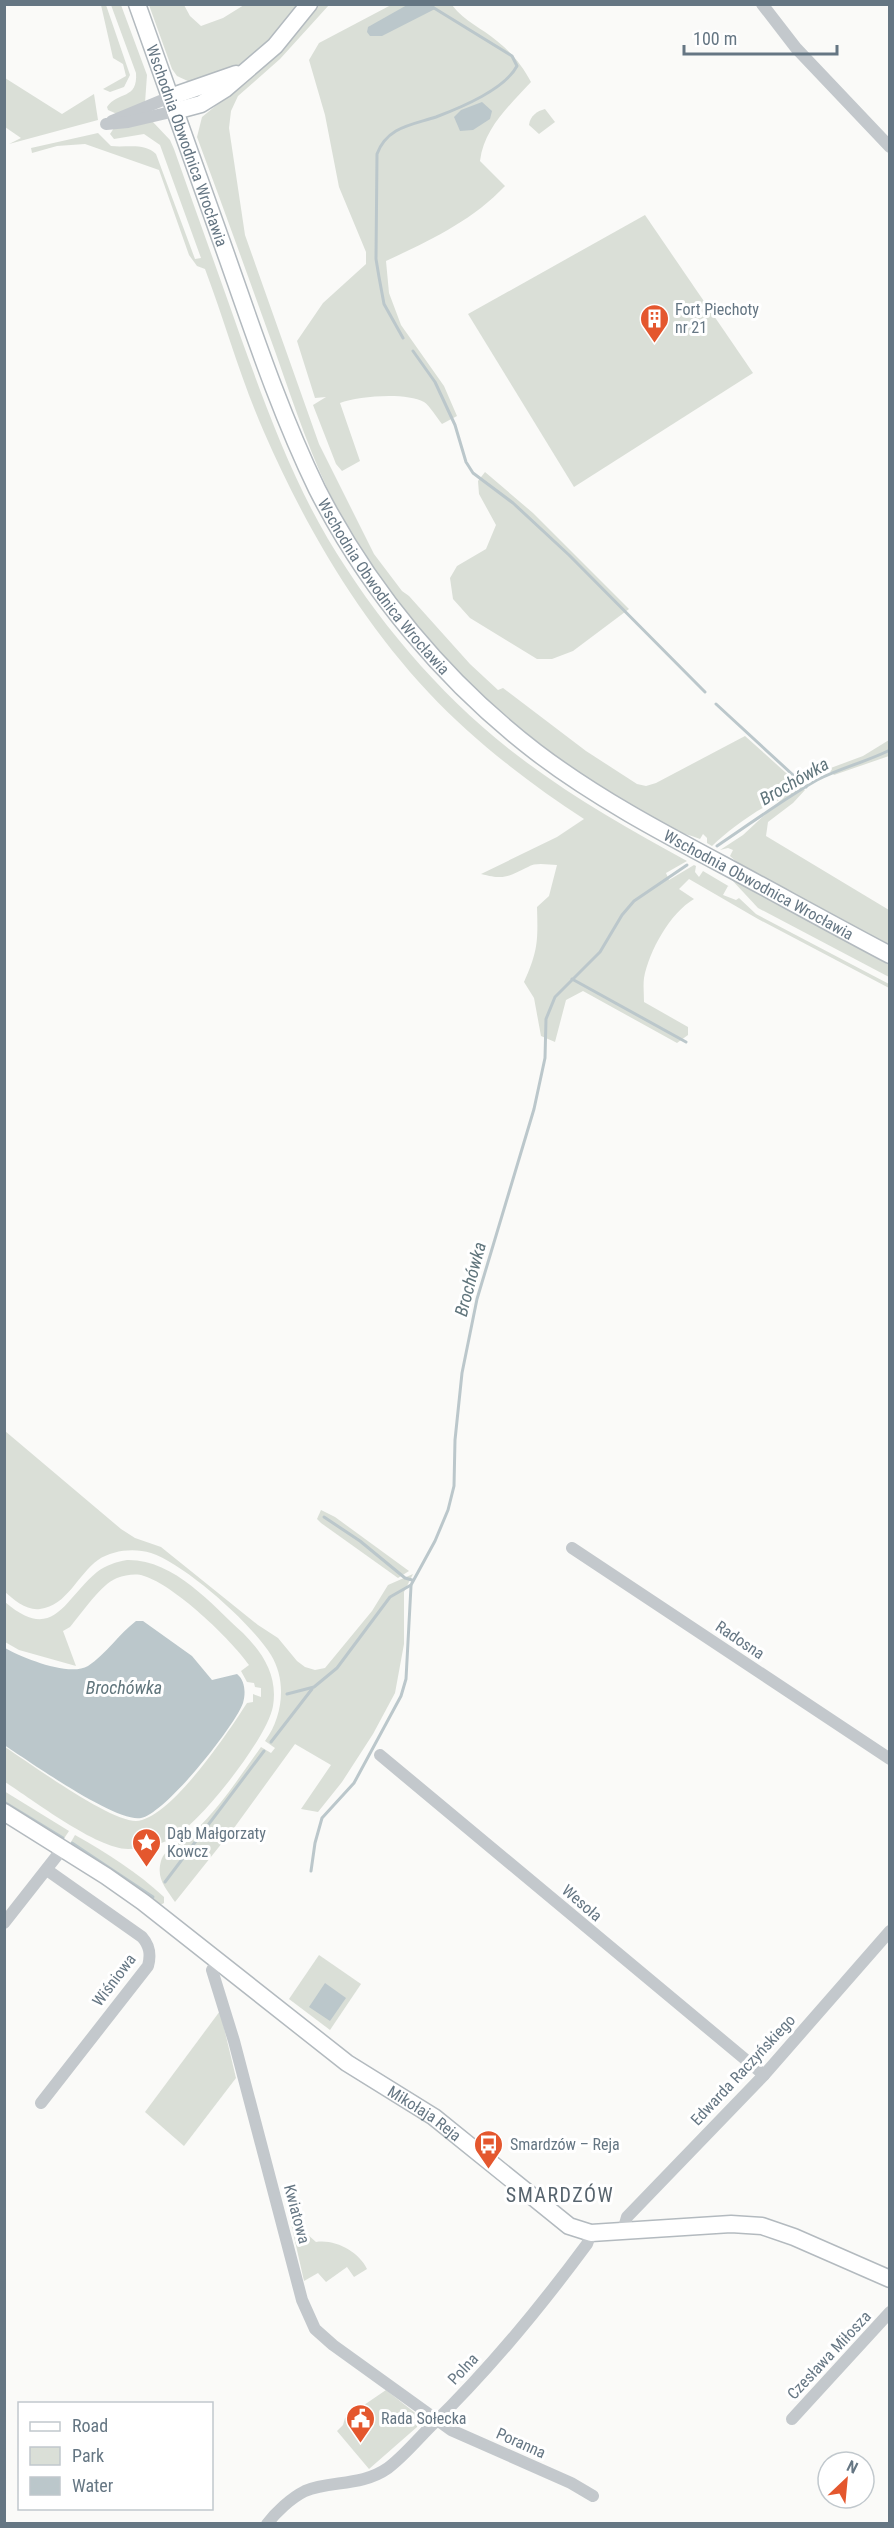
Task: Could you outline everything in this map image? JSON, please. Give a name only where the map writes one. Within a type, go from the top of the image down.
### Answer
[{"type":"main road","name":"Wschodnia Obwodnica Wrocławia","points":[[136,4],[295,439],[331,513],[377,588],[430,654],[503,725],[569,776],[688,846],[890,955]]},
{"type":"main road","points":[[172,104],[243,72],[275,46],[309,4]]},
{"type":"main road","name":"Mikołaja Reja","points":[[4,1812],[63,1848],[143,1902],[347,2063],[434,2117],[562,2222],[576,2229],[591,2232],[731,2224],[762,2226],[794,2237],[890,2280]]},
{"type":"street","points":[[762,4],[796,48],[890,147]]},
{"type":"street","name":"Radosna","points":[[572,1548],[890,1759]]},
{"type":"street","name":"Wesoła","points":[[380,1755],[764,2075]]},
{"type":"street","points":[[4,1923],[63,1848]]},
{"type":"street","name":"Wiśniowa","points":[[40,2103],[148,1966],[151,1956],[147,1942],[142,1937],[47,1870]]},
{"type":"street","name":"Edwarda Raczyńskiego","points":[[623,2231],[627,2217],[764,2075],[890,1931]]},
{"type":"street","name":"Kwiatowa","points":[[219,1960],[212,1970],[234,2041],[307,2315],[322,2336],[437,2421]]},
{"type":"street","name":"Polna","points":[[267,2523],[305,2491],[360,2481],[379,2474],[393,2464],[437,2421],[537,2312],[587,2244],[591,2232]]},
{"type":"street","name":"Czesława Miłosza","points":[[792,2419],[890,2312]]},
{"type":"street","name":"Poranna","points":[[437,2421],[451,2430],[571,2483],[593,2496]]},
{"type":"green space","points":[[101,5],[106,5],[130,75],[124,87],[110,92],[103,89],[126,76],[123,64],[113,58]]},
{"type":"green space","points":[[111,5],[121,5],[147,75],[145,103],[117,114],[108,110],[107,107],[111,102],[131,91],[136,82],[136,73]]},
{"type":"green space","points":[[149,5],[184,5],[190,16],[201,26],[223,18],[244,5],[303,5],[272,40],[246,62],[226,73],[192,83],[177,76],[172,69]]},
{"type":"green space","points":[[319,5],[329,5],[280,59],[238,96],[231,111],[229,128],[245,235],[319,444],[374,554],[402,591],[470,664],[498,690],[503,688],[586,751],[637,784],[646,786],[656,783],[745,736],[805,790],[793,803],[768,822],[766,836],[889,910],[889,947],[740,865],[730,856],[733,850],[728,848],[720,850],[743,835],[782,799],[745,819],[712,846],[707,843],[707,838],[703,834],[700,839],[674,830],[645,815],[564,762],[489,702],[422,633],[364,556],[330,495],[297,415],[197,137],[202,117],[274,58]]},
{"type":"green space","points":[[391,5],[452,5],[462,16],[507,50],[531,82],[499,118],[482,149],[480,161],[505,186],[479,210],[464,220],[434,238],[386,261],[389,293],[401,325],[444,386],[457,416],[442,424],[424,402],[406,397],[370,397],[340,403],[360,461],[342,471],[336,464],[313,405],[326,397],[315,398],[297,341],[323,303],[366,264],[366,252],[339,187],[325,115],[309,60],[319,43]]},
{"type":"green space","points":[[5,78],[62,114],[94,94],[98,120],[9,144],[21,138],[5,127]]},
{"type":"green space","points":[[545,109],[555,122],[539,134],[529,125],[534,114]]},
{"type":"green space","points":[[152,121],[170,140],[174,149],[260,390],[302,491],[346,568],[409,652],[482,727],[530,765],[596,809],[687,861],[666,873],[669,880],[694,865],[699,877],[703,871],[730,887],[728,886],[723,895],[736,900],[739,898],[756,914],[889,984],[889,988],[758,919],[689,879],[679,889],[694,899],[677,913],[662,934],[651,956],[644,978],[644,1002],[688,1027],[688,1035],[677,1043],[583,991],[566,1000],[555,1042],[541,1036],[534,998],[524,982],[536,946],[537,907],[549,896],[557,865],[531,865],[506,876],[481,874],[557,837],[584,819],[503,760],[446,711],[403,664],[356,602],[297,502],[264,432],[205,269],[197,266],[189,255],[159,170],[85,144],[57,146],[32,153],[31,148],[98,133],[111,146],[141,147],[151,150],[156,154],[195,259],[201,258],[160,145],[144,134],[114,139],[110,134],[114,128]]},
{"type":"green space","points":[[645,215],[753,373],[574,487],[468,314]]},
{"type":"green space","points":[[485,472],[533,513],[629,609],[573,651],[552,659],[537,659],[470,618],[453,599],[450,578],[457,566],[486,549],[496,525],[479,494],[478,481]]},
{"type":"green space","points":[[889,740],[889,756],[834,775],[828,769],[863,756]]},
{"type":"green space","points":[[731,879],[889,965],[889,977],[758,908]]},
{"type":"green space","points":[[5,1431],[121,1529],[135,1538],[161,1547],[258,1625],[278,1638],[305,1667],[315,1670],[325,1668],[372,1611],[388,1585],[413,1574],[404,1592],[404,1644],[395,1693],[373,1734],[342,1782],[318,1812],[301,1809],[331,1765],[295,1744],[234,1828],[175,1902],[161,1878],[160,1867],[163,1856],[191,1835],[213,1811],[261,1747],[271,1753],[275,1748],[265,1741],[276,1721],[281,1699],[276,1665],[262,1642],[217,1596],[181,1569],[151,1553],[124,1551],[98,1560],[65,1596],[49,1607],[30,1608],[5,1592]]},
{"type":"green space","points":[[321,1510],[335,1517],[409,1571],[398,1578],[321,1523],[317,1519]]},
{"type":"green space","points":[[127,1560],[160,1567],[191,1585],[205,1597],[243,1633],[263,1657],[271,1675],[274,1695],[269,1720],[260,1737],[233,1776],[202,1813],[188,1827],[170,1839],[153,1846],[128,1849],[115,1847],[83,1833],[5,1782],[5,1747],[90,1802],[124,1819],[136,1821],[150,1817],[181,1791],[213,1752],[247,1703],[253,1702],[253,1694],[261,1697],[261,1688],[255,1687],[254,1683],[247,1682],[241,1671],[249,1665],[216,1628],[171,1590],[141,1575],[127,1575],[111,1581],[98,1592],[70,1627],[63,1631],[76,1666],[19,1650],[5,1642],[5,1602],[22,1614],[35,1619],[47,1618],[57,1613],[97,1572],[111,1564]]},
{"type":"green space","points":[[4,1791],[69,1831],[63,1840],[5,1806]]},
{"type":"green space","points":[[75,1835],[143,1879],[164,1897],[164,1903],[158,1906],[71,1848]]},
{"type":"green space","points":[[319,1955],[361,1984],[330,2030],[289,1999]]},
{"type":"green space","points":[[220,2011],[236,2078],[184,2146],[145,2112]]},
{"type":"green space","points":[[290,2219],[316,2242],[339,2245],[353,2252],[367,2269],[354,2277],[347,2267],[326,2282],[318,2273],[304,2281]]},
{"type":"green space","points":[[386,2390],[419,2416],[417,2427],[369,2469],[337,2431],[343,2425],[345,2418]]},
{"type":"water","points":[[407,5],[434,5],[435,9],[382,36],[370,36],[367,32],[368,27]]},
{"type":"water","points":[[482,102],[492,111],[490,119],[473,130],[460,131],[454,117],[461,110]]},
{"type":"water","points":[[136,1621],[143,1621],[192,1656],[212,1680],[237,1674],[242,1680],[245,1691],[243,1703],[237,1714],[198,1768],[166,1802],[141,1818],[129,1817],[93,1801],[4,1745],[5,1648],[46,1665],[80,1669],[95,1661]]},
{"type":"water","points":[[325,1983],[346,1998],[330,2021],[309,2007]]},
{"type":"waterway","points":[[403,338],[384,304],[376,259],[377,154],[381,145],[393,133],[481,97],[503,82],[517,66],[512,56],[434,8]]},
{"type":"waterway","points":[[413,351],[435,382],[455,425],[466,462],[473,473],[513,503],[569,555],[705,692]]},
{"type":"waterway","points":[[716,704],[806,787]]},
{"type":"waterway","name":"Brochówka","points":[[717,846],[817,780],[890,750]]},
{"type":"waterway","name":"Brochówka","points":[[287,1694],[314,1687],[337,1668],[390,1597],[411,1585],[435,1541],[448,1510],[454,1486],[455,1440],[462,1373],[477,1299],[534,1109],[545,1058],[546,1019],[555,997],[600,952],[622,915],[634,901],[687,865]]},
{"type":"waterway","points":[[572,979],[686,1042]]},
{"type":"waterway","points":[[324,1517],[360,1541],[405,1578],[412,1580]]},
{"type":"waterway","points":[[311,1871],[322,1818],[354,1783],[401,1696],[406,1679],[411,1586]]},
{"type":"waterway","points":[[271,1742],[312,1689]]},
{"type":"waterway","points":[[165,1882],[264,1751]]},
{"type":"waterway","points":[[4,1802],[63,1838]]},
{"type":"waterway","points":[[72,1843],[153,1897]]},
{"type":"place","name":"Fort Piechoty nr 21","points":[[654,344]]},
{"type":"place","name":"Dąb Małgorzaty Kowcz","points":[[146,1868]]},
{"type":"place","name":"Smardzów – Reja","points":[[489,2170]]},
{"type":"place","name":"Rada Sołecka","points":[[360,2444]]},
{"type":"district","name":"SMARDZÓW","points":[[560,2195]]}]
